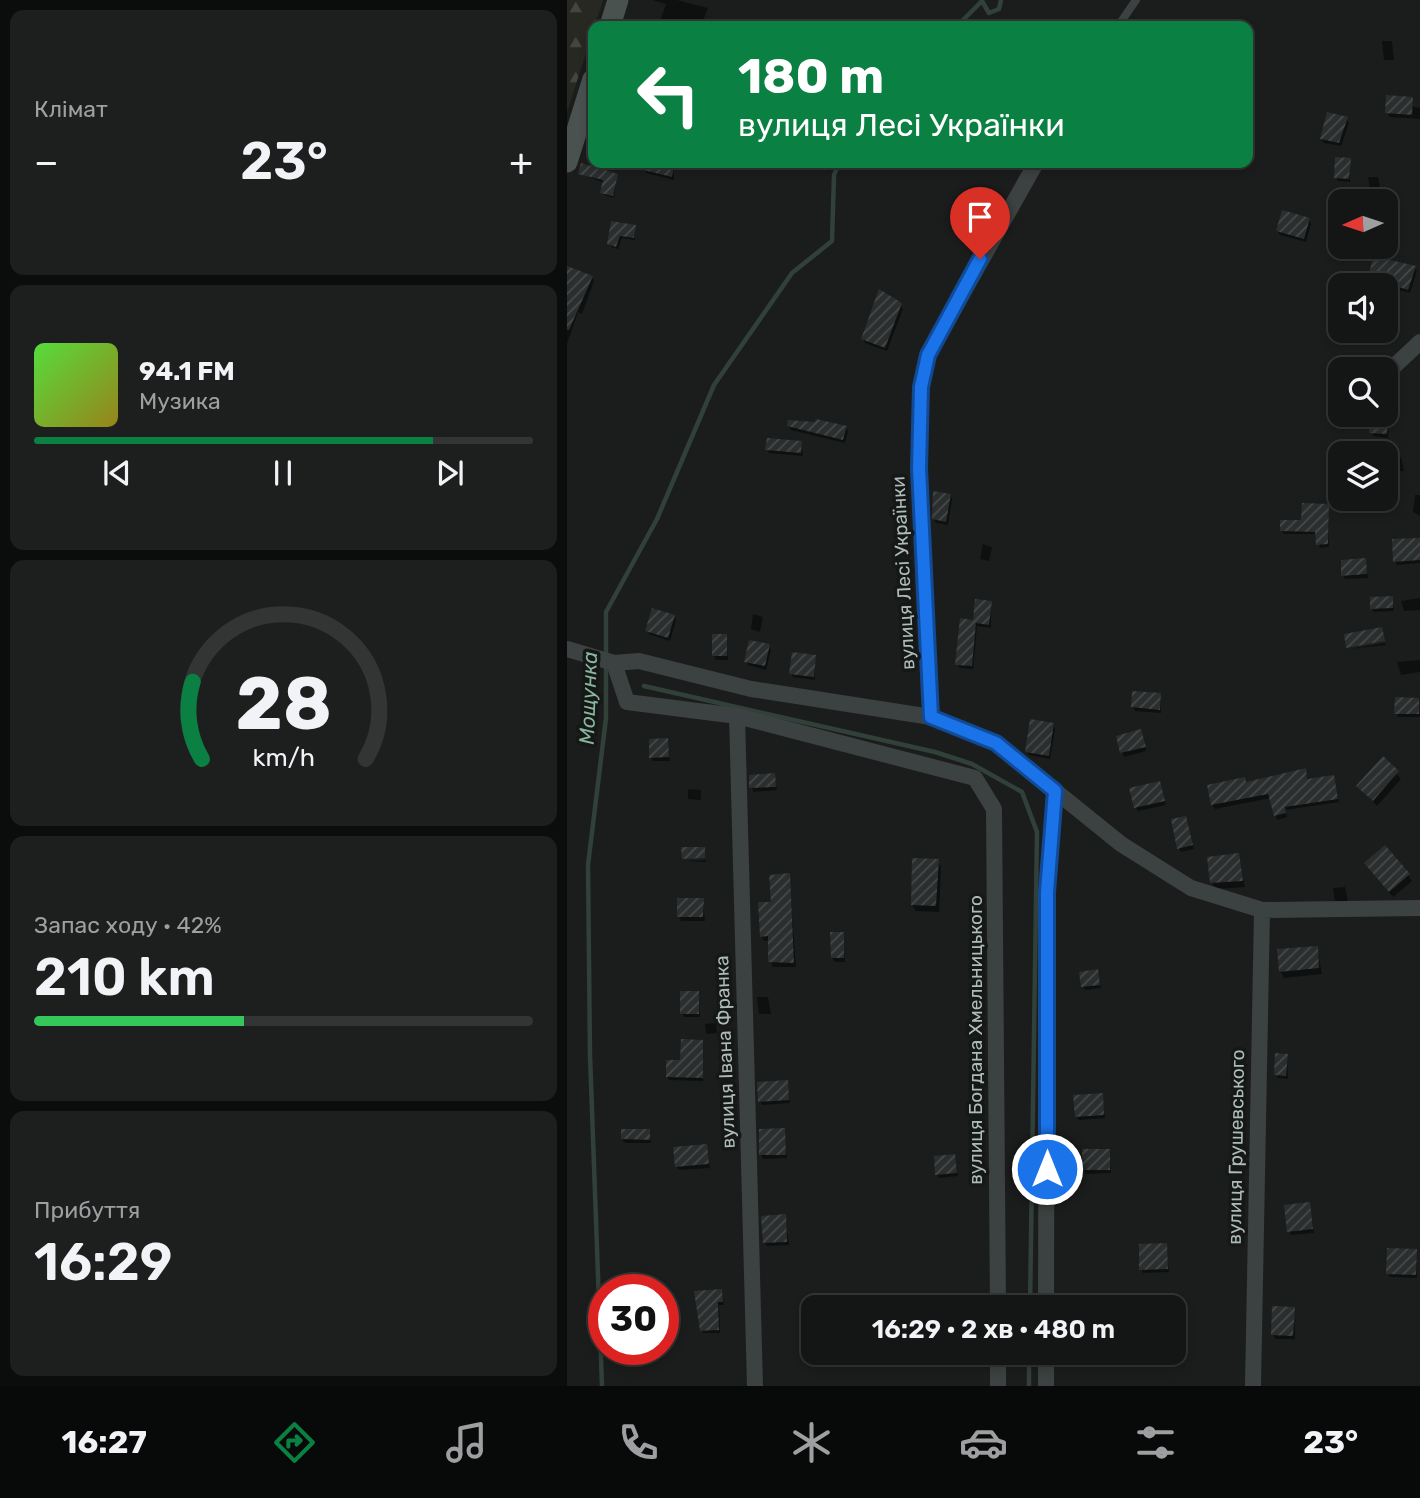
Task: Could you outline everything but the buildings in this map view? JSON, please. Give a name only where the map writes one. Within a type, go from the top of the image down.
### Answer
[{"type":"street","points":[[612,21],[618,0]]},
{"type":"street","points":[[567,162],[588,95]]},
{"type":"street","name":"вулиця Лесі Українки","points":[[931,717],[919,468],[921,387],[928,355],[1033,168]]},
{"type":"street","points":[[1398,363],[1420,342]]},
{"type":"street","points":[[567,649],[614,663],[639,661],[751,689],[931,717],[996,743],[1121,844],[1191,888],[1262,909],[1420,908]]},
{"type":"street","points":[[614,663],[627,702],[737,716]]},
{"type":"street","name":"вулиця Богдана Хмельницького","points":[[737,716],[975,778],[994,809],[998,1295]]},
{"type":"street","name":"вулиця Івана Франка","points":[[737,716],[755,1386]]},
{"type":"street","points":[[1046,1295],[1047,892],[1055,791]]},
{"type":"street","name":"вулиця Грушевського","points":[[1253,1386],[1262,909]]},
{"type":"street","points":[[998,1365],[998,1386]]},
{"type":"street","points":[[1046,1365],[1046,1386]]},
{"type":"lane","points":[[1121,21],[1136,0]]},
{"type":"green space","points":[[567,0],[603,0],[596,21],[588,21],[588,47],[567,112]]},
{"type":"waterway","name":"Мощунка","points":[[962,21],[982,1],[989,13],[999,9],[1001,0]]},
{"type":"waterway","name":"Мощунка","points":[[606,656],[606,612],[657,519],[714,385],[792,273],[832,241],[834,175],[837,168]]},
{"type":"waterway","name":"Мощунка","points":[[602,1386],[590,1055],[588,865],[606,718],[606,665]]},
{"type":"waterway","points":[[644,686],[935,752],[972,764],[1022,792],[1037,832],[1030,1295]]},
{"type":"waterway","points":[[1029,1365],[1029,1386]]},
{"type":"route","points":[[980,259],[928,355],[921,387],[919,468],[931,717],[996,743],[1055,791],[1047,892],[1047,1169]]}]
